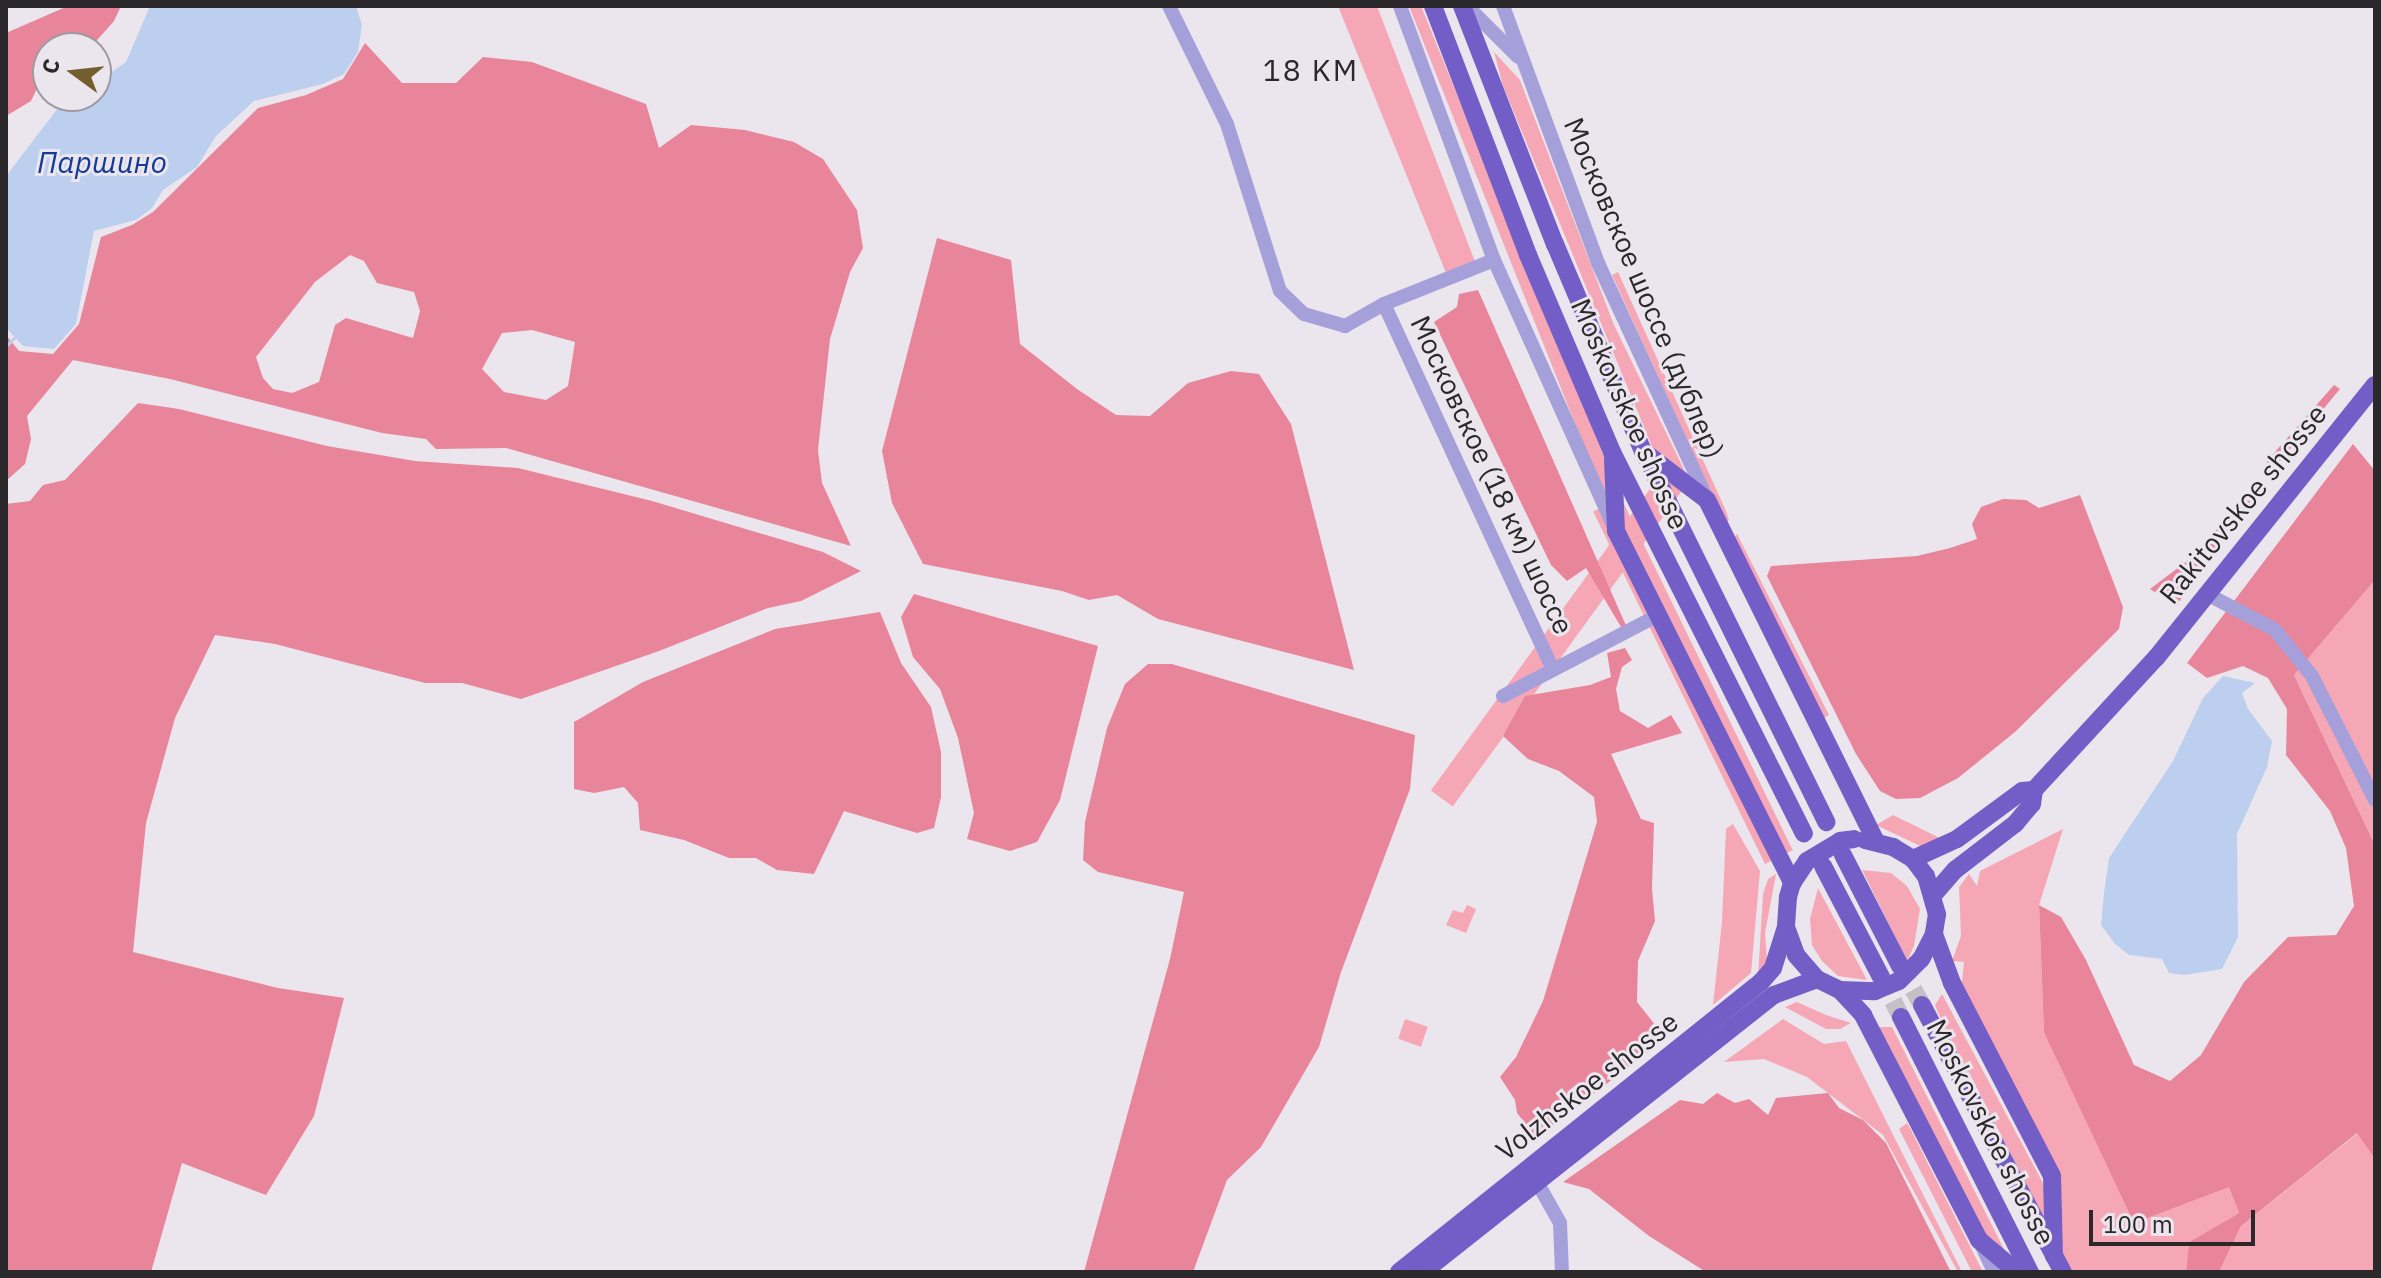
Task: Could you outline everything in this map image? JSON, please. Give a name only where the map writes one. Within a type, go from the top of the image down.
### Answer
[{"type":"main road","name":"Moskovskoe shosse","points":[[1433,6],[1528,255],[1612,452],[1804,833]]},
{"type":"main road","name":"Moskovskoe shosse","points":[[1465,6],[1555,244],[1643,451],[1826,822]]},
{"type":"main road","name":"Rakitovskoe shosse","points":[[2034,790],[2156,658],[2375,385]]},
{"type":"main road","points":[[1643,451],[1707,500],[1875,840],[1913,859],[1934,894],[1934,934],[1952,983],[2052,1176],[2059,1264]]},
{"type":"main road","points":[[1612,452],[1616,531],[1792,883],[1840,841],[1849,847],[1900,966]]},
{"type":"main road","points":[[1913,859],[1957,839],[2022,791],[2034,790],[2032,804],[2015,824],[1955,870],[1934,894]]},
{"type":"main road","points":[[1849,847],[1875,840]]},
{"type":"main road","points":[[1815,863],[1878,984]]},
{"type":"main road","name":"Volzhskoe shosse","points":[[1399,1272],[1761,982],[1773,968],[1786,927],[1792,883]]},
{"type":"main road","points":[[1786,927],[1796,955],[1817,979],[1840,990],[1863,1015],[1979,1240],[2017,1272]]},
{"type":"main road","points":[[1840,990],[1899,981],[1921,959],[1934,934]]},
{"type":"main road","name":"Volzhskoe shosse","points":[[1423,1272],[1774,995],[1817,979]]},
{"type":"main road","name":"Moskovskoe shosse","points":[[1922,1005],[2059,1264]]},
{"type":"main road","name":"Moskovskoe shosse","points":[[1901,1017],[2030,1272]]},
{"type":"street","name":"Московское (18 км) шоссе","points":[[1169,6],[1227,124],[1280,291],[1304,314],[1345,326],[1384,304],[1494,260]]},
{"type":"street","points":[[1400,6],[1494,260],[1616,531]]},
{"type":"street","points":[[1465,6],[1521,60]]},
{"type":"street","name":"Московское шоссе (дублер)","points":[[1503,6],[1598,263],[1707,500]]},
{"type":"street","name":"Московское (18 км) шоссе","points":[[1384,304],[1553,669]]},
{"type":"street","points":[[2207,594],[2275,630],[2312,676],[2375,800]]},
{"type":"street","points":[[1503,696],[1657,616]]},
{"type":"street","points":[[1537,1182],[1560,1223],[1562,1272]]},
{"type":"street","points":[[1979,1240],[1994,1272]]},
{"type":"shaded area","points":[[68,6],[121,6],[104,32],[32,32],[32,99],[6,116],[6,33]]},
{"type":"shaded area","points":[[1338,6],[1377,6],[1477,267],[1448,278]]},
{"type":"shaded area","points":[[1409,6],[1421,6],[1607,464],[1611,514]]},
{"type":"shaded area","points":[[365,43],[402,83],[456,83],[483,57],[532,62],[646,104],[659,148],[691,125],[745,130],[794,142],[823,159],[857,210],[863,248],[850,272],[830,339],[818,450],[822,483],[851,546],[506,448],[436,449],[426,439],[382,433],[170,379],[73,360],[27,416],[31,439],[25,464],[6,481],[6,335],[19,351],[53,354],[79,324],[101,237],[132,225],[153,212],[258,108],[306,95],[343,79]],"holes":[[[350,255],[364,261],[377,283],[414,292],[420,311],[413,338],[346,318],[335,325],[319,382],[292,393],[273,389],[263,378],[256,357],[315,282]],[[532,330],[575,342],[568,386],[546,400],[504,392],[482,369],[502,333]]]},
{"type":"shaded area","points":[[1494,52],[1520,80],[1614,325],[1690,482],[1653,449],[1503,86]]},
{"type":"shaded area","points":[[937,238],[1011,260],[1020,344],[1116,415],[1150,416],[1188,383],[1231,371],[1259,374],[1291,424],[1354,670],[1158,619],[1117,595],[1089,600],[1062,591],[923,564],[892,503],[882,451]]},
{"type":"shaded area","points":[[1618,272],[1726,511],[1729,520],[1725,524],[1612,275]]},
{"type":"shaded area","points":[[1478,290],[1628,630],[1624,632],[1586,568],[1567,581],[1551,565],[1434,322],[1457,307],[1459,294]]},
{"type":"shaded area","points":[[2334,385],[2340,389],[2276,466],[2269,467],[2267,461]]},
{"type":"shaded area","points":[[138,403],[179,409],[327,446],[415,461],[518,468],[652,501],[823,552],[861,571],[801,601],[768,608],[659,651],[521,699],[462,683],[425,683],[275,644],[215,635],[175,718],[146,823],[133,952],[278,988],[344,998],[314,1116],[266,1195],[182,1163],[151,1272],[6,1272],[6,504],[30,501],[43,485],[65,480]]},
{"type":"shaded area","points":[[2353,444],[2375,471],[2375,580],[2294,675],[2375,845],[2375,1159],[2357,1133],[2241,1226],[2219,1272],[2186,1272],[2189,1242],[2239,1213],[2229,1187],[2134,1223],[2044,1032],[2039,905],[2061,917],[2086,960],[2134,1065],[2170,1081],[2201,1055],[2244,982],[2288,937],[2336,935],[2354,906],[2346,848],[2330,811],[2286,755],[2287,709],[2268,678],[2243,666],[2207,678],[2187,663]]},
{"type":"shaded area","points":[[1663,471],[1685,487],[1453,806],[1431,791]]},
{"type":"shaded area","points":[[2080,495],[2123,607],[2119,629],[2015,732],[1958,778],[1920,798],[1896,799],[1880,791],[1856,754],[1767,576],[1771,566],[1917,556],[1977,539],[1972,524],[1981,507],[2003,499],[2026,500],[2039,508]]},
{"type":"shaded area","points":[[1621,498],[1793,850],[1765,864],[1593,512]]},
{"type":"shaded area","points":[[2240,500],[2250,501],[2249,509],[2199,568],[2177,606],[2150,589],[2199,552]]},
{"type":"shaded area","points":[[1737,534],[1829,715],[1821,720],[1733,539]]},
{"type":"shaded area","points":[[2375,580],[2375,845],[2294,675]]},
{"type":"shaded area","points":[[914,594],[1098,646],[1060,800],[1037,842],[1010,851],[967,839],[974,813],[958,738],[940,689],[913,657],[901,617]]},
{"type":"shaded area","points":[[880,612],[901,663],[931,707],[941,752],[941,797],[934,828],[917,833],[844,811],[814,874],[777,870],[756,858],[729,858],[684,840],[640,830],[638,803],[624,787],[594,793],[574,789],[574,722],[643,682],[775,629]]},
{"type":"shaded area","points":[[1625,648],[1632,660],[1622,667],[1616,689],[1620,711],[1648,728],[1671,715],[1682,733],[1611,754],[1641,819],[1654,823],[1652,888],[1655,921],[1638,961],[1637,1002],[1660,1031],[1657,1045],[1536,1138],[1517,1113],[1515,1100],[1500,1077],[1516,1057],[1543,1001],[1597,822],[1594,797],[1559,771],[1528,759],[1503,736],[1525,696],[1590,685],[1611,677],[1607,653]]},
{"type":"shaded area","points":[[1148,664],[1172,664],[1415,735],[1410,789],[1341,972],[1319,1047],[1261,1147],[1227,1180],[1193,1272],[1084,1272],[1170,959],[1184,892],[1098,872],[1083,860],[1085,822],[1107,728],[1125,684]]},
{"type":"shaded area","points":[[1893,815],[1946,841],[1933,852],[1876,825]]},
{"type":"shaded area","points":[[1733,824],[1760,871],[1751,973],[1713,1005],[1722,922],[1726,829]]},
{"type":"shaded area","points":[[2063,829],[2039,905],[2044,1032],[2229,1186],[2239,1213],[2189,1242],[2186,1272],[2063,1272],[2052,1176],[1960,1000],[1964,962],[1952,961],[1961,936],[1959,887],[1969,874],[1977,886],[1980,871]]},
{"type":"shaded area","points":[[1862,870],[1891,873],[1907,886],[1920,909],[1914,946],[1907,961]]},
{"type":"shaded area","points":[[1776,874],[1765,933],[1768,975],[1758,977],[1763,894],[1768,879]]},
{"type":"shaded area","points":[[1818,888],[1867,980],[1838,976],[1822,961],[1812,945],[1810,919]]},
{"type":"shaded area","points":[[1467,905],[1476,909],[1466,933],[1446,925],[1453,910],[1463,913]]},
{"type":"shaded area","points":[[1942,994],[2044,1185],[2046,1222],[1942,1022],[1935,1005]]},
{"type":"shaded area","points":[[1797,1002],[1851,1023],[1840,1029],[1826,1029],[1785,1007]]},
{"type":"shaded area","points":[[1405,1019],[1428,1027],[1421,1047],[1398,1039]]},
{"type":"shaded area","points":[[1783,1019],[1824,1044],[1846,1041],[1962,1272],[1958,1272],[1883,1135],[1807,1077],[1764,1059],[1724,1062]]},
{"type":"shaded area","points":[[1879,1027],[1892,1027],[2015,1271],[1988,1248]]},
{"type":"shaded area","points":[[1717,1093],[1735,1103],[1749,1099],[1768,1115],[1776,1098],[1828,1093],[1839,1108],[1863,1120],[1886,1143],[1951,1272],[1706,1272],[1649,1236],[1589,1189],[1563,1182],[1680,1100],[1703,1104]]},
{"type":"shaded area","points":[[1907,1123],[1983,1272],[1972,1272],[1899,1129]]},
{"type":"shaded area","points":[[2358,1133],[2375,1157],[2374,1272],[2219,1272],[2241,1226]]},
{"type":"water","name":"Паршино","points":[[150,6],[356,6],[362,25],[358,52],[344,74],[323,84],[254,101],[216,136],[197,167],[163,190],[152,208],[136,220],[94,231],[76,324],[54,349],[23,346],[6,328],[6,176],[55,112],[112,112],[112,72],[126,62]]},
{"type":"water","points":[[2223,676],[2255,683],[2242,693],[2248,709],[2272,741],[2267,767],[2237,834],[2238,937],[2222,969],[2184,975],[2169,973],[2162,959],[2129,955],[2115,944],[2101,925],[2109,858],[2173,761],[2203,698]]},
{"type":"waterway","points":[[6,346],[15,337]]},
{"type":"tunnel","points":[[1900,966],[1922,1005]]},
{"type":"tunnel","points":[[1881,977],[1901,1017]]},
{"type":"district","name":"18 KM","points":[[1311,70]]}]
